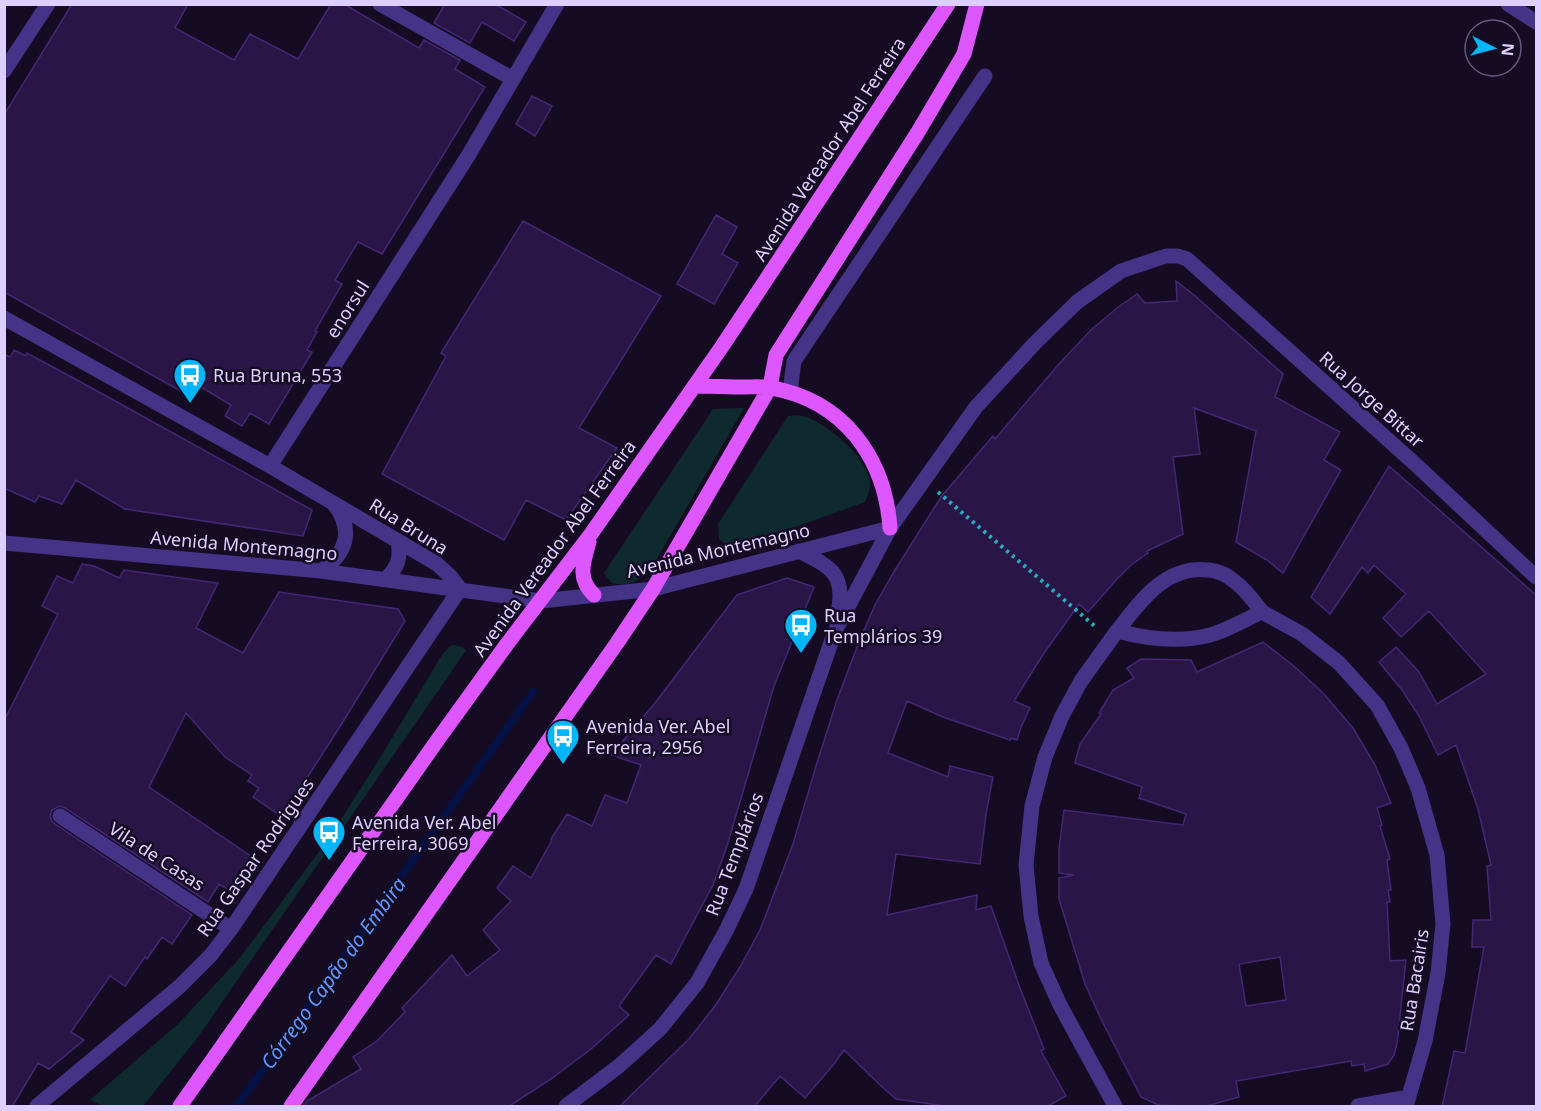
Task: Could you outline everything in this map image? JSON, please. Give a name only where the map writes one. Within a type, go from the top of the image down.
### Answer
[{"type":"main road","name":"Avenida Vereador Abel Ferreira","points":[[180,1107],[446,729],[591,534],[723,345],[948,4]]},
{"type":"main road","points":[[291,1107],[653,589],[770,387],[776,355],[918,132],[964,54],[977,4]]},
{"type":"main road","points":[[694,386],[770,387],[808,399],[826,409],[842,422],[861,444],[877,470],[884,489],[890,528]]},
{"type":"main road","points":[[591,534],[584,557],[582,578],[587,589],[594,595]]},
{"type":"street","points":[[4,71],[48,4]]},
{"type":"street","points":[[380,4],[513,79]]},
{"type":"street","name":"enorsul","points":[[270,466],[468,156],[557,4]]},
{"type":"street","points":[[1508,4],[1536,22]]},
{"type":"street","points":[[790,392],[794,361],[985,76]]},
{"type":"street","name":"Rua Jorge Bittar","points":[[924,480],[976,407],[1035,343],[1077,302],[1120,271],[1166,256],[1178,256],[1187,259],[1414,463],[1536,577]]},
{"type":"street","points":[[4,318],[270,466]]},
{"type":"street","name":"Rua Bruna","points":[[270,466],[437,564],[452,577],[460,589]]},
{"type":"street","points":[[890,528],[924,480]]},
{"type":"street","name":"Rua Bruna","points":[[321,571],[333,563],[341,552],[345,539],[345,526],[332,502]]},
{"type":"street","name":"Avenida Montemagno","points":[[4,543],[321,571],[541,601],[653,589],[890,528]]},
{"type":"street","name":"Rua Templários","points":[[834,631],[890,528]]},
{"type":"street","points":[[386,579],[398,562],[400,552],[398,541]]},
{"type":"street","name":"Rua Templários","points":[[566,1107],[619,1066],[660,1029],[697,983],[746,889],[834,631],[841,598],[840,586],[831,570],[799,551]]},
{"type":"street","name":"Rua Bacairis","points":[[1114,1107],[1060,1005],[1041,963],[1030,916],[1026,865],[1032,806],[1046,757],[1062,716],[1081,681],[1114,635],[1150,592],[1172,575],[1198,568],[1218,571],[1234,581],[1263,612],[1302,634],[1339,663],[1377,705],[1401,748],[1418,788],[1437,855],[1443,924],[1438,973],[1425,1041],[1407,1102]]},
{"type":"street","name":"Rua Gaspar Rodrigues","points":[[37,1107],[179,987],[211,955],[231,929],[460,589]]},
{"type":"street","points":[[1114,635],[1143,638],[1194,638],[1212,634],[1263,612]]},
{"type":"street","name":"Vila de Casas","points":[[60,816],[231,929]]},
{"type":"street","points":[[1358,1107],[1407,1102]]},
{"type":"path","points":[[924,480],[1114,635]]},
{"type":"green space","points":[[744,408],[651,569],[633,582],[612,583],[604,573],[713,409]]},
{"type":"green space","points":[[788,416],[802,416],[822,425],[845,442],[855,453],[868,474],[870,486],[865,502],[740,547],[728,546],[719,539],[718,524]]},
{"type":"green space","points":[[453,645],[466,650],[198,1037],[143,1106],[103,1106],[90,1100],[178,1024],[239,959],[330,837],[442,655]]},
{"type":"building","points":[[72,4],[188,4],[175,28],[234,60],[250,34],[298,59],[331,4],[344,4],[419,48],[424,40],[460,60],[455,69],[485,87],[382,254],[358,242],[335,280],[342,284],[315,331],[317,332],[307,350],[312,352],[269,424],[250,413],[242,426],[225,416],[231,405],[191,381],[184,393],[4,292],[4,115]]},
{"type":"building","points":[[445,4],[495,4],[526,22],[514,41],[482,22],[470,43],[434,23]]},
{"type":"building","points":[[532,96],[552,106],[535,136],[516,124]]},
{"type":"building","points":[[716,215],[737,227],[722,254],[738,263],[714,304],[677,284]]},
{"type":"building","points":[[523,221],[661,296],[579,428],[617,448],[566,520],[526,500],[504,540],[382,474],[446,356],[441,353]]},
{"type":"building","points":[[1176,281],[1283,374],[1275,397],[1340,432],[1324,460],[1341,470],[1283,573],[1267,560],[1236,542],[1256,431],[1194,408],[1200,454],[1173,457],[1183,534],[1147,551],[1148,553],[1131,565],[1088,612],[1079,604],[1014,701],[1030,708],[1017,740],[1011,738],[1010,740],[943,717],[907,701],[888,753],[948,777],[950,766],[993,777],[980,864],[896,854],[887,915],[977,895],[976,910],[991,906],[1044,1049],[1041,1051],[1066,1096],[1046,1107],[952,1107],[896,1099],[844,1050],[805,1098],[780,1076],[754,1107],[619,1107],[689,1039],[715,1006],[760,930],[793,844],[837,700],[860,639],[875,605],[941,497],[993,436],[995,439],[1091,330],[1137,294],[1145,303],[1177,301]]},
{"type":"building","points":[[14,350],[26,356],[27,353],[312,510],[303,536],[125,509],[76,480],[62,504],[39,496],[35,502],[4,488],[4,354],[10,357]]},
{"type":"building","points":[[1389,466],[1536,595],[1536,1107],[1442,1107],[1454,1051],[1465,1053],[1484,947],[1472,947],[1473,920],[1491,920],[1487,866],[1491,865],[1478,809],[1456,745],[1438,755],[1419,716],[1402,690],[1379,662],[1396,647],[1419,672],[1437,704],[1486,674],[1429,611],[1401,637],[1383,618],[1406,594],[1374,565],[1368,573],[1362,567],[1330,614],[1311,597]]},
{"type":"building","points":[[82,564],[94,566],[119,578],[124,570],[218,583],[196,628],[243,653],[279,592],[398,609],[405,621],[282,817],[253,797],[259,788],[248,781],[252,775],[225,757],[186,713],[149,787],[255,859],[233,893],[219,884],[208,902],[65,808],[60,806],[52,810],[50,816],[55,824],[192,915],[172,944],[162,937],[125,986],[110,976],[71,1032],[84,1040],[49,1069],[38,1063],[12,1107],[4,1107],[4,721],[58,614],[42,606],[57,576],[73,583]]},
{"type":"building","points":[[787,578],[814,587],[774,686],[727,846],[713,885],[671,964],[656,955],[619,1006],[629,1015],[591,1049],[508,1107],[303,1107],[307,1101],[361,1069],[353,1057],[377,1041],[405,1012],[402,1008],[452,955],[467,976],[500,950],[483,930],[511,901],[497,888],[513,866],[531,878],[567,814],[592,826],[605,795],[627,803],[641,765],[611,755],[655,703],[737,595]]},
{"type":"building","points":[[1263,642],[1324,694],[1353,728],[1375,765],[1391,803],[1377,808],[1390,859],[1387,860],[1391,890],[1388,890],[1390,902],[1387,902],[1390,961],[1406,960],[1397,1044],[1388,1064],[1365,1071],[1364,1064],[1352,1066],[1351,1061],[1236,1081],[1239,1097],[1203,1107],[1158,1105],[1141,1097],[1102,1021],[1085,984],[1059,899],[1059,878],[1074,875],[1059,873],[1059,849],[1064,810],[1183,825],[1186,814],[1139,798],[1142,787],[1075,763],[1080,744],[1101,714],[1099,713],[1113,690],[1134,678],[1127,668],[1141,659],[1191,660],[1197,672]],"holes":[[[1280,957],[1286,1000],[1246,1006],[1239,964]]]},
{"type":"waterway","name":"Córrego Capão do Embira","points":[[237,1106],[533,692]]},
{"type":"place","name":"Rua Bruna, 553","points":[[190,404]]},
{"type":"place","name":"Rua Templários 39","points":[[801,654]]},
{"type":"place","name":"Avenida Ver. Abel Ferreira, 2956","points":[[563,765]]},
{"type":"place","name":"Avenida Ver. Abel Ferreira, 3069","points":[[329,861]]}]
